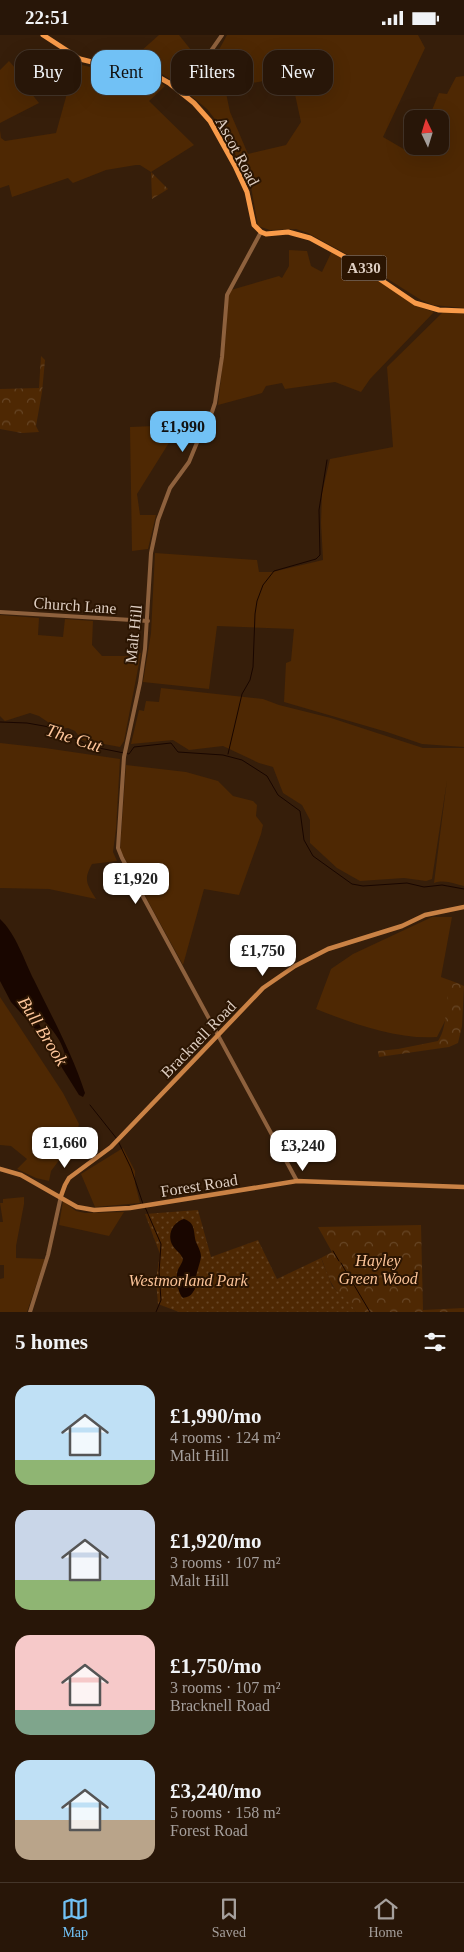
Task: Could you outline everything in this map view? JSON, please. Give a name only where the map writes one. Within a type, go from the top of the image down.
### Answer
[{"type":"main road","name":"Ascot Road","points":[[43,35],[80,59],[92,62],[118,61],[130,63],[169,83],[194,103],[210,122],[242,180],[250,202],[254,225],[261,232]]},
{"type":"main road","name":"A330","points":[[261,232],[288,232],[310,238],[356,263],[415,303],[439,310],[464,311]]},
{"type":"main road","name":"Bracknell Road","points":[[61,1196],[64,1185],[69,1178],[118,1140],[263,989],[295,967],[328,949],[402,926],[426,915],[464,907]]},
{"type":"main road","name":"Forest Road","points":[[0,1169],[21,1175],[71,1203],[86,1209],[101,1210],[144,1206],[297,1181],[464,1187]]},
{"type":"street","points":[[169,83],[206,58],[222,35]]},
{"type":"street","name":"Malt Hill","points":[[261,232],[227,295],[222,357],[215,403],[189,461],[166,497],[158,520],[151,553],[148,621],[140,683],[125,753],[118,848],[297,1181]]},
{"type":"street","name":"Church Lane","points":[[0,612],[148,621]]},
{"type":"street","points":[[30,1312],[48,1255],[61,1196]]},
{"type":"green space","points":[[159,35],[179,35],[191,50],[171,50],[171,80],[161,73],[161,50],[142,50]]},
{"type":"green space","points":[[227,35],[418,35],[425,48],[383,137],[404,149],[404,155],[449,155],[449,110],[432,110],[439,93],[447,94],[456,77],[464,76],[464,308],[433,305],[421,300],[361,262],[308,233],[296,229],[270,230],[258,226],[251,187],[218,123],[207,109],[190,95],[226,95],[230,112],[248,154],[286,145],[301,122],[295,95],[333,95],[333,50],[263,50],[263,81],[253,83],[253,50],[219,50]]},
{"type":"green space","points":[[9,61],[15,68],[15,95],[33,95],[39,103],[0,123],[0,70]]},
{"type":"green space","points":[[82,65],[91,67],[91,95],[155,95],[149,101],[194,145],[151,172],[140,165],[106,170],[73,183],[68,178],[12,197],[9,185],[0,188],[0,130],[1,138],[5,141],[56,133],[66,95],[81,95]]},
{"type":"green space","points":[[151,172],[168,189],[152,199]]},
{"type":"green space","points":[[289,250],[307,251],[311,266],[322,272],[332,251],[358,264],[422,308],[434,312],[370,379],[361,392],[335,382],[285,389],[282,383],[266,386],[262,393],[218,405],[228,297],[231,290],[279,276],[282,278],[289,266]]},
{"type":"green space","points":[[443,312],[464,314],[464,747],[422,744],[284,702],[286,663],[291,661],[294,629],[217,626],[209,689],[143,682],[151,633],[155,553],[257,560],[259,572],[272,572],[323,560],[322,493],[330,459],[393,447],[387,367]]},
{"type":"green space","points":[[41,356],[45,360],[36,426],[39,432],[22,433],[0,429],[0,389],[39,388]]},
{"type":"green space","points":[[180,425],[137,494],[140,515],[156,515],[148,549],[132,551],[130,427]]},
{"type":"green space","points":[[0,615],[39,618],[38,635],[63,637],[65,619],[93,621],[92,645],[102,656],[129,656],[141,653],[124,741],[120,747],[82,740],[75,731],[68,728],[58,729],[39,716],[30,713],[5,721],[0,716]]},
{"type":"green space","points":[[161,688],[263,699],[331,718],[423,748],[464,748],[464,886],[446,882],[434,883],[447,780],[432,879],[426,881],[404,878],[360,881],[337,868],[310,843],[310,820],[302,805],[283,793],[273,767],[259,763],[223,746],[189,750],[173,740],[131,744],[139,710],[144,711],[146,701],[159,702]]},
{"type":"green space","points":[[0,743],[120,759],[113,852],[117,861],[92,864],[87,882],[96,899],[49,889],[0,888]]},
{"type":"green space","points":[[126,765],[186,772],[218,781],[233,796],[253,801],[257,805],[256,816],[263,825],[239,895],[204,889],[183,965],[120,850]]},
{"type":"green space","points":[[432,917],[452,917],[441,977],[460,984],[450,1011],[437,1037],[407,1036],[391,1033],[359,1025],[316,1009],[331,969],[353,954]]},
{"type":"green space","points":[[457,983],[464,986],[462,1026],[458,1043],[449,1047],[379,1057],[378,1051],[438,1041],[445,1021],[450,985]]},
{"type":"green space","points":[[0,997],[63,1093],[79,1124],[70,1162],[60,1159],[51,1171],[49,1181],[36,1178],[17,1169],[27,1159],[11,1146],[0,1145]]},
{"type":"green space","points":[[123,1148],[135,1171],[135,1183],[140,1203],[95,1207],[81,1174]]},
{"type":"green space","points":[[24,1197],[16,1246],[16,1258],[45,1259],[27,1312],[0,1312],[0,1279],[4,1278],[4,1265],[0,1265],[0,1222],[3,1222],[0,1203],[3,1203],[3,1199]]},
{"type":"green space","points":[[63,1201],[76,1211],[85,1213],[124,1212],[109,1236],[59,1225]]},
{"type":"green space","name":"Westmorland Park","points":[[198,1210],[211,1257],[258,1240],[277,1279],[321,1258],[332,1286],[356,1312],[179,1312],[158,1304],[156,1280],[160,1254],[145,1214]]},
{"type":"green space","name":"Hayley Green Wood","points":[[421,1225],[423,1310],[464,1308],[464,1312],[356,1312],[337,1292],[329,1278],[321,1258],[332,1252],[318,1227]]},
{"type":"water","points":[[0,919],[11,932],[61,1035],[80,1078],[85,1093],[83,1097],[79,1095],[44,1039],[11,1002],[0,981]],"holes":[[[37,1017],[40,1017],[57,1037],[66,1061],[37,1021]]]},
{"type":"water","points":[[184,1219],[192,1225],[201,1257],[194,1290],[190,1295],[183,1298],[178,1289],[177,1277],[183,1259],[173,1246],[170,1238],[174,1226]]},
{"type":"waterway","points":[[228,754],[242,694],[250,680],[253,667],[255,614],[257,601],[263,585],[274,571],[316,559],[320,555],[319,510],[327,460]]},
{"type":"waterway","name":"The Cut","points":[[0,722],[27,723],[55,728],[89,746],[129,754],[134,747],[171,743],[178,752],[223,755],[242,760],[267,776],[278,795],[300,811],[304,840],[313,856],[352,884],[363,886],[407,883],[424,887],[442,885],[464,889]]},
{"type":"waterway","name":"Bull Brook","points":[[90,1105],[117,1139]]},
{"type":"waterway","name":"Bull Brook","points":[[119,1143],[131,1168],[143,1204]]},
{"type":"waterway","name":"Bull Brook","points":[[145,1207],[161,1244],[159,1272],[161,1300],[156,1312]]},
{"type":"waterway","points":[[333,1251],[339,1261]]},
{"type":"waterway","points":[[341,1263],[370,1312]]}]
